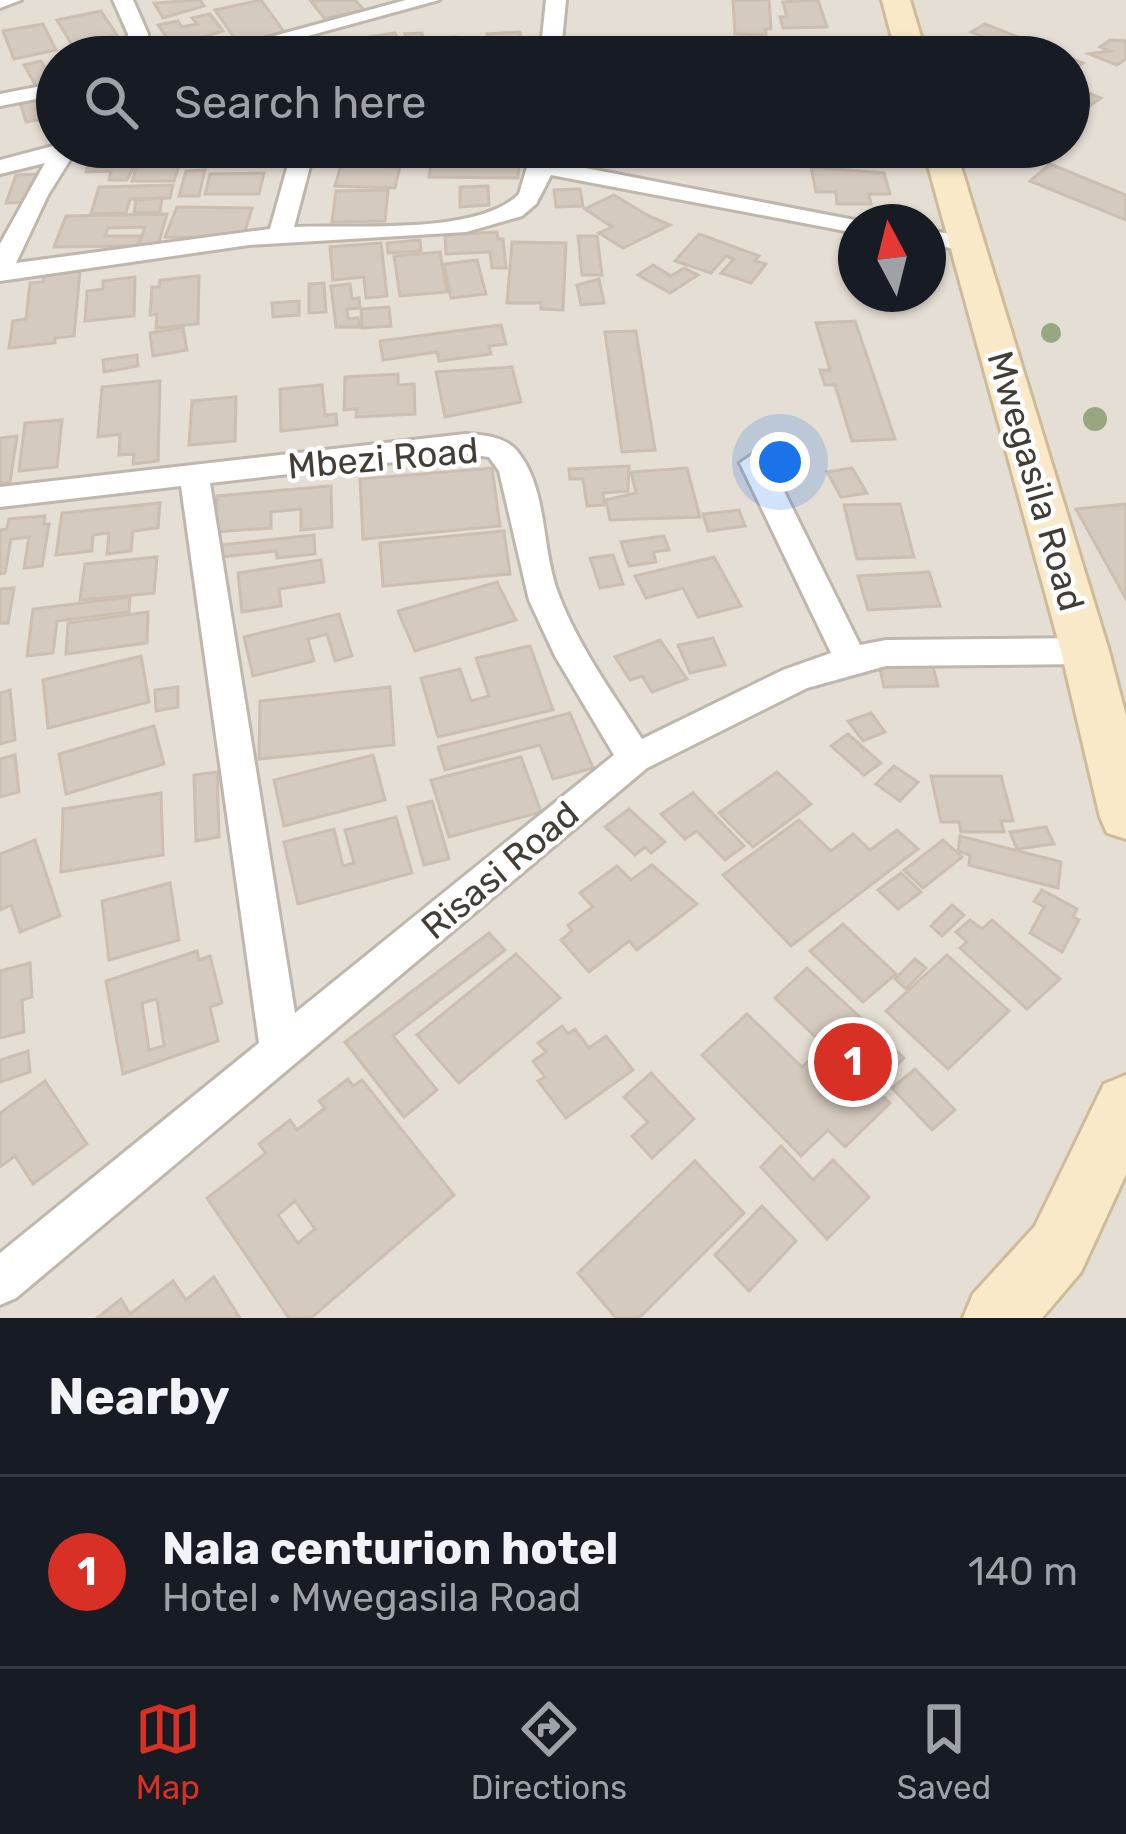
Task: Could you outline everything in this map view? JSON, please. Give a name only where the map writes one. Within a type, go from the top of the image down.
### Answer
[{"type":"street","points":[[0,2],[10,0]]},
{"type":"street","points":[[123,0],[138,36]]},
{"type":"street","points":[[293,36],[429,0]]},
{"type":"street","points":[[555,36],[556,0]]},
{"type":"street","points":[[896,0],[906,36]]},
{"type":"street","points":[[0,100],[36,93]]},
{"type":"street","points":[[0,166],[36,157]]},
{"type":"street","points":[[0,272],[55,168]]},
{"type":"street","points":[[280,235],[298,168]]},
{"type":"street","points":[[0,272],[280,235],[486,220],[521,207],[538,168]]},
{"type":"street","points":[[593,168],[838,222]]},
{"type":"street","name":"Mwegasila Road","points":[[941,168],[947,240],[1085,651],[1126,817]]},
{"type":"street","name":"Mbezi Road","points":[[0,497],[487,445],[504,453],[514,471],[535,574],[552,618],[635,758]]},
{"type":"street","points":[[755,463],[851,659]]},
{"type":"street","points":[[194,476],[281,1053]]},
{"type":"street","name":"Risasi Road","points":[[0,1282],[635,758],[795,679],[851,659],[886,653],[1085,651]]},
{"type":"street","points":[[998,1318],[1058,1249],[1124,1118]]},
{"type":"shaded area","points":[[0,0],[1126,0],[1126,1318],[0,1318]]},
{"type":"building","points":[[200,0],[204,6],[163,18],[154,3]]},
{"type":"building","points":[[261,0],[285,33],[233,36],[215,10]]},
{"type":"building","points":[[310,0],[355,0],[364,10],[325,19]]},
{"type":"building","points":[[733,0],[769,0],[771,29],[765,29],[766,35],[735,34]]},
{"type":"building","points":[[818,0],[827,27],[783,28],[780,17],[787,17],[783,2]]},
{"type":"building","points":[[101,11],[117,35],[67,36],[57,20]]},
{"type":"building","points":[[210,14],[223,31],[166,36],[158,25],[197,24],[192,18]]},
{"type":"building","points":[[43,24],[49,36],[36,36],[36,54],[14,59],[3,31]]},
{"type":"building","points":[[985,24],[1015,36],[981,36],[971,32]]},
{"type":"building","points":[[520,32],[520,36],[487,36]]},
{"type":"building","points":[[1110,40],[1126,41],[1126,59],[1117,65],[1090,54],[1110,51],[1100,47]]},
{"type":"building","points":[[36,62],[36,86],[24,65]]},
{"type":"building","points":[[36,99],[36,120],[26,122],[20,102]]},
{"type":"building","points":[[87,168],[133,168],[127,180],[109,180],[111,171],[86,172]]},
{"type":"building","points":[[136,168],[178,168],[174,181],[132,181]]},
{"type":"building","points":[[340,168],[400,168],[395,188],[335,186]]},
{"type":"building","points":[[430,168],[519,168],[518,178],[429,177]]},
{"type":"building","points":[[811,168],[884,173],[890,194],[869,194],[871,204],[837,204],[836,192],[816,192]]},
{"type":"building","points":[[1045,168],[1060,168],[1126,195],[1126,220],[1030,181]]},
{"type":"building","points":[[205,170],[199,196],[179,196],[186,171]]},
{"type":"building","points":[[264,173],[259,194],[205,194],[210,174]]},
{"type":"building","points":[[38,174],[29,202],[6,203],[16,175]]},
{"type":"building","points":[[173,185],[170,198],[130,199],[126,213],[91,214],[99,187]]},
{"type":"building","points":[[488,186],[489,205],[460,207],[460,187]]},
{"type":"building","points":[[580,189],[583,206],[556,207],[554,190]]},
{"type":"building","points":[[388,190],[385,221],[332,222],[336,191]]},
{"type":"building","points":[[614,195],[670,225],[623,248],[599,233],[612,227],[585,209]]},
{"type":"building","points":[[162,198],[160,212],[134,213],[136,200]]},
{"type":"building","points":[[177,207],[252,208],[243,238],[165,237]]},
{"type":"building","points":[[167,214],[158,245],[139,245],[145,227],[108,228],[105,236],[141,236],[137,246],[54,247],[66,216]]},
{"type":"building","points":[[497,232],[498,239],[503,239],[506,268],[492,268],[490,252],[446,254],[445,235]]},
{"type":"building","points":[[699,234],[759,256],[755,261],[766,264],[751,283],[721,273],[734,259],[726,256],[711,273],[675,261]]},
{"type":"building","points":[[578,236],[597,236],[602,275],[582,275]]},
{"type":"building","points":[[420,240],[421,251],[388,253],[387,243]]},
{"type":"building","points":[[512,242],[566,243],[563,310],[541,309],[541,303],[507,303]]},
{"type":"building","points":[[381,243],[387,296],[366,298],[364,277],[333,280],[330,247]]},
{"type":"building","points":[[440,252],[447,292],[400,296],[394,256]]},
{"type":"building","points":[[477,260],[486,294],[451,298],[444,264]]},
{"type":"building","points":[[653,265],[671,276],[684,268],[698,275],[670,293],[638,275]]},
{"type":"building","points":[[80,271],[74,336],[9,348],[13,321],[26,319],[30,283],[43,282],[44,274]]},
{"type":"building","points":[[199,276],[198,324],[156,328],[157,314],[150,315],[152,287],[159,287],[160,280]]},
{"type":"building","points":[[135,277],[134,316],[85,321],[87,291],[103,289],[103,281]]},
{"type":"building","points":[[599,279],[604,303],[581,305],[577,285]]},
{"type":"building","points":[[324,283],[326,312],[309,313],[309,284]]},
{"type":"building","points":[[350,284],[352,299],[359,298],[360,308],[347,309],[348,319],[358,318],[360,327],[336,327],[331,286]]},
{"type":"building","points":[[299,301],[299,315],[273,317],[272,303]]},
{"type":"building","points":[[389,307],[391,326],[362,328],[361,309]]},
{"type":"building","points":[[855,321],[895,439],[852,441],[835,385],[825,385],[820,370],[830,370],[816,323]]},
{"type":"building","points":[[501,325],[506,344],[489,346],[491,354],[439,361],[437,352],[383,360],[380,341]]},
{"type":"building","points":[[183,327],[187,350],[153,356],[150,333]]},
{"type":"building","points":[[636,331],[655,450],[622,452],[605,332]]},
{"type":"building","points":[[137,355],[138,366],[104,372],[103,360]]},
{"type":"building","points":[[512,367],[521,402],[445,417],[436,372]]},
{"type":"building","points":[[398,374],[398,385],[414,384],[415,414],[356,417],[357,409],[344,410],[345,377]]},
{"type":"building","points":[[160,381],[158,461],[133,464],[134,454],[119,455],[120,434],[98,437],[102,387]]},
{"type":"building","points":[[322,385],[325,415],[336,414],[337,425],[281,431],[280,389]]},
{"type":"building","points":[[236,397],[235,441],[189,445],[192,401]]},
{"type":"building","points":[[62,420],[57,467],[19,471],[25,423]]},
{"type":"building","points":[[17,436],[10,482],[0,483],[0,438]]},
{"type":"building","points":[[629,466],[628,491],[603,493],[604,505],[587,506],[583,479],[570,479],[569,469]]},
{"type":"building","points":[[492,468],[500,526],[363,539],[360,479]]},
{"type":"building","points":[[687,468],[700,517],[610,520],[606,500],[636,493],[631,472]]},
{"type":"building","points":[[852,468],[867,493],[841,497],[827,472]]},
{"type":"building","points":[[331,486],[332,527],[301,530],[301,509],[271,512],[271,528],[214,532],[217,496]]},
{"type":"building","points":[[160,503],[158,528],[133,531],[131,551],[107,554],[109,533],[93,535],[92,551],[56,555],[62,513]]},
{"type":"building","points":[[900,504],[914,557],[857,559],[844,505]]},
{"type":"building","points":[[1126,504],[1126,599],[1076,509]]},
{"type":"building","points":[[739,510],[745,526],[708,531],[703,514]]},
{"type":"building","points":[[45,516],[44,524],[49,524],[42,566],[24,568],[29,537],[11,539],[5,573],[0,574],[0,530],[7,529],[9,519]]},
{"type":"building","points":[[504,531],[510,574],[383,586],[380,543]]},
{"type":"building","points":[[314,535],[315,554],[277,558],[276,551],[221,557],[221,545]]},
{"type":"building","points":[[664,536],[669,550],[653,552],[656,562],[629,566],[621,542]]},
{"type":"building","points":[[613,555],[623,584],[600,588],[590,558]]},
{"type":"building","points":[[157,557],[154,593],[80,600],[85,564]]},
{"type":"building","points":[[714,557],[741,606],[698,617],[683,588],[646,598],[635,576]]},
{"type":"building","points":[[321,560],[324,582],[279,589],[281,606],[242,612],[238,573]]},
{"type":"building","points":[[929,572],[940,606],[868,610],[858,576]]},
{"type":"building","points":[[497,582],[516,620],[415,651],[398,611]]},
{"type":"building","points":[[14,588],[8,623],[0,623],[0,589]]},
{"type":"building","points":[[130,597],[129,612],[57,621],[53,653],[27,656],[33,609]]},
{"type":"building","points":[[148,612],[147,643],[66,654],[68,623]]},
{"type":"building","points":[[339,614],[352,656],[335,661],[327,634],[308,639],[314,661],[253,676],[244,637]]},
{"type":"building","points":[[713,638],[725,665],[690,673],[678,645]]},
{"type":"building","points":[[660,640],[687,679],[652,692],[642,676],[630,680],[615,657]]},
{"type":"building","points":[[530,646],[553,710],[438,737],[421,678],[460,669],[471,701],[489,696],[476,658]]},
{"type":"building","points":[[141,656],[149,702],[48,728],[43,680]]},
{"type":"building","points":[[932,662],[938,686],[884,687],[879,664]]},
{"type":"building","points":[[178,687],[178,707],[156,711],[155,690]]},
{"type":"building","points":[[390,687],[394,745],[259,759],[260,701]]},
{"type":"building","points":[[10,690],[15,740],[0,744],[0,693]]},
{"type":"building","points":[[570,713],[593,768],[553,779],[540,745],[445,770],[438,747]]},
{"type":"building","points":[[871,713],[885,732],[863,741],[848,721]]},
{"type":"building","points":[[154,726],[164,764],[66,794],[59,754]]},
{"type":"building","points":[[848,734],[881,763],[864,775],[831,746]]},
{"type":"building","points":[[15,755],[19,792],[0,797],[0,759]]},
{"type":"building","points":[[373,755],[385,800],[284,826],[274,780]]},
{"type":"building","points":[[521,757],[541,812],[449,837],[431,780]]},
{"type":"building","points":[[894,766],[918,782],[900,801],[876,784]]},
{"type":"building","points":[[217,772],[219,837],[196,841],[194,775]]},
{"type":"building","points":[[777,772],[811,804],[753,847],[719,813]]},
{"type":"building","points":[[931,776],[1001,776],[1013,821],[1001,821],[1004,832],[961,832],[959,822],[941,822]]},
{"type":"building","points":[[161,793],[163,855],[61,872],[63,809]]},
{"type":"building","points":[[693,793],[744,846],[725,860],[697,831],[685,839],[661,814]]},
{"type":"building","points":[[432,801],[449,859],[424,865],[408,807]]},
{"type":"building","points":[[629,809],[665,842],[651,853],[645,847],[635,855],[605,827]]},
{"type":"building","points":[[396,817],[412,873],[298,904],[284,842],[334,829],[343,866],[354,863],[345,830]]},
{"type":"building","points":[[799,820],[831,851],[853,834],[870,850],[897,830],[918,849],[791,946],[723,875]]},
{"type":"building","points":[[1046,827],[1054,844],[1017,849],[1010,832]]},
{"type":"building","points":[[960,836],[1061,862],[1058,888],[969,865],[970,855],[958,851]]},
{"type":"building","points":[[35,840],[60,916],[20,932],[11,905],[0,910],[0,854]]},
{"type":"building","points":[[943,840],[962,857],[923,888],[904,870]]},
{"type":"building","points":[[652,865],[697,904],[637,950],[629,941],[589,972],[561,940],[572,931],[568,925],[593,907],[580,893],[617,866],[631,880]]},
{"type":"building","points":[[901,873],[921,892],[898,909],[878,890]]},
{"type":"building","points":[[170,883],[179,940],[109,960],[102,901]]},
{"type":"building","points":[[1042,890],[1077,909],[1073,917],[1079,920],[1062,952],[1030,933],[1044,907],[1034,901]]},
{"type":"building","points":[[952,905],[964,915],[942,936],[931,926]]},
{"type":"building","points":[[970,920],[982,929],[992,920],[1060,979],[1027,1009],[960,948],[967,942],[956,932]]},
{"type":"building","points":[[843,924],[896,974],[863,1002],[810,951]]},
{"type":"building","points":[[489,933],[505,950],[393,1036],[437,1090],[404,1117],[345,1042]]},
{"type":"building","points":[[197,951],[199,960],[210,956],[222,1003],[210,1007],[218,1041],[123,1074],[106,981]],"holes":[[[157,999],[164,1046],[149,1050],[142,1003]]]},
{"type":"building","points":[[516,954],[560,998],[459,1083],[417,1035]]},
{"type":"building","points":[[947,955],[1009,1011],[948,1069],[886,1011]]},
{"type":"building","points":[[915,959],[926,968],[906,989],[895,979]]},
{"type":"building","points":[[30,963],[32,997],[22,1000],[24,1032],[0,1038],[0,971]]},
{"type":"building","points":[[807,968],[904,1058],[873,1088],[890,1103],[845,1147],[828,1130],[801,1156],[702,1055],[747,1014],[802,1067],[825,1046],[775,998]]},
{"type":"building","points":[[562,1026],[568,1034],[575,1029],[589,1048],[606,1036],[633,1070],[566,1118],[538,1081],[545,1077],[533,1061],[546,1052],[538,1043]]},
{"type":"building","points":[[28,1051],[30,1072],[0,1082],[0,1060]]},
{"type":"building","points":[[915,1069],[955,1110],[932,1130],[892,1088]]},
{"type":"building","points":[[651,1073],[694,1119],[652,1158],[632,1136],[648,1122],[624,1097]]},
{"type":"building","points":[[348,1079],[353,1086],[362,1080],[454,1195],[311,1318],[289,1318],[207,1198],[266,1153],[259,1144],[290,1120],[297,1130],[325,1108],[319,1101]],"holes":[[[295,1201],[315,1229],[298,1243],[278,1215]]]},
{"type":"building","points":[[45,1081],[87,1144],[33,1184],[15,1156],[0,1167],[0,1113]]},
{"type":"building","points":[[781,1146],[813,1180],[833,1160],[869,1197],[827,1239],[761,1167]]},
{"type":"building","points":[[695,1161],[744,1213],[639,1318],[616,1318],[578,1273]]},
{"type":"building","points":[[762,1206],[796,1241],[749,1291],[715,1255]]},
{"type":"building","points":[[214,1277],[240,1318],[97,1318],[121,1299],[130,1314],[173,1281],[186,1300]]},
{"type":"place","name":"Nala centurion hotel","points":[[853,1062]]}]
